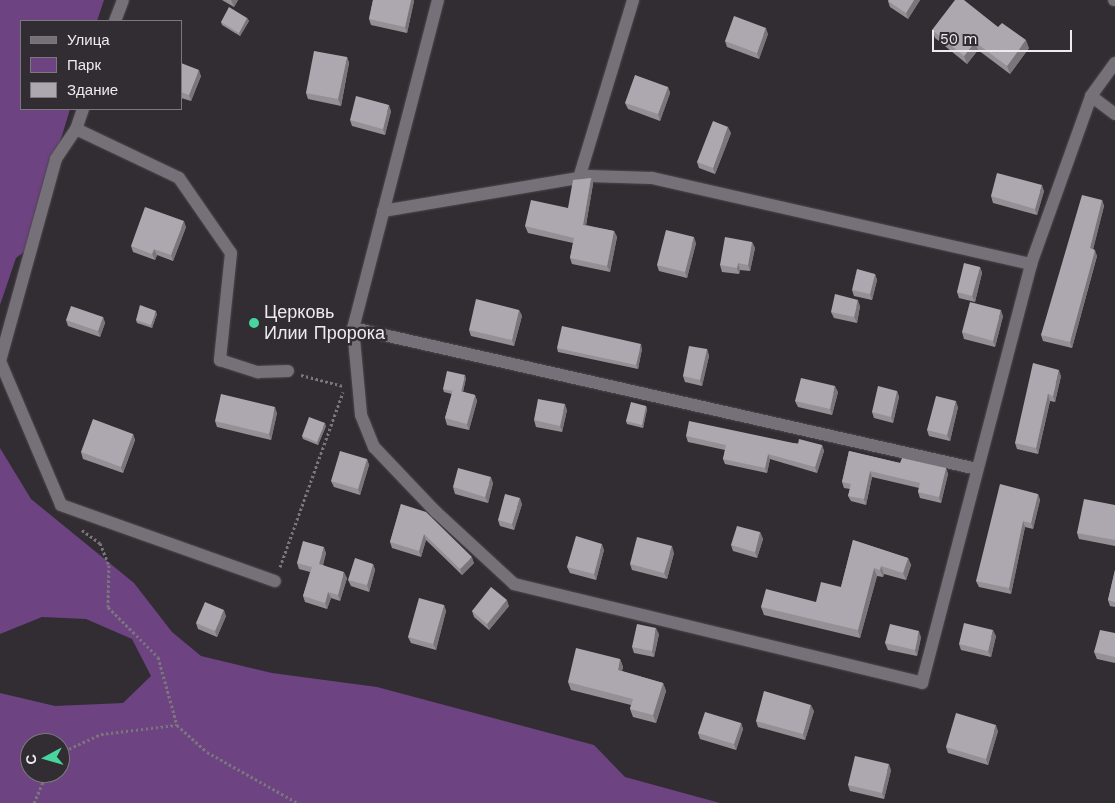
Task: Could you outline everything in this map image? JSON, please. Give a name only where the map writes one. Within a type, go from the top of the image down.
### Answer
[{"type":"lane","points":[[115,20],[123,0]]},
{"type":"lane","points":[[438,0],[353,328],[361,416],[374,447],[436,512],[514,584],[922,683],[1031,264],[1091,96],[1115,63]]},
{"type":"lane","points":[[579,178],[633,0]]},
{"type":"lane","points":[[1091,96],[1115,114]]},
{"type":"lane","points":[[83,110],[76,129],[56,159],[0,361],[61,505],[275,581]]},
{"type":"lane","points":[[76,129],[179,178],[231,253],[220,360],[258,372],[288,372]]},
{"type":"lane","points":[[383,211],[579,178],[652,178],[1031,264]]},
{"type":"lane","points":[[353,328],[977,469]]},
{"type":"path","points":[[275,581],[345,386],[288,372]]},
{"type":"path","points":[[76,525],[100,543],[109,566],[108,607],[158,657],[177,725],[207,752],[298,803]]},
{"type":"path","points":[[70,748],[101,734],[177,725]]},
{"type":"path","points":[[34,803],[43,783]]},
{"type":"green space","points":[[0,0],[104,0],[97,20],[20,20],[20,110],[70,110],[28,249],[16,258],[0,305]]},
{"type":"green space","points":[[0,448],[31,499],[134,583],[172,632],[201,656],[272,673],[377,687],[594,745],[625,777],[720,803],[0,803],[0,693],[55,706],[123,703],[151,676],[132,639],[86,619],[42,617],[0,634]]},
{"type":"building","points":[[373,0],[411,0],[405,27],[369,19]]},
{"type":"building","points":[[889,0],[914,0],[906,13]]},
{"type":"building","points":[[955,0],[964,0],[998,27],[1002,23],[1026,40],[1007,66],[975,42],[964,56],[932,30]]},
{"type":"building","points":[[229,7],[247,18],[239,33],[221,22]]},
{"type":"building","points":[[734,16],[766,28],[757,53],[725,41]]},
{"type":"building","points":[[314,51],[347,57],[338,99],[306,93]]},
{"type":"building","points":[[182,63],[199,70],[189,95],[182,92]]},
{"type":"building","points":[[635,75],[668,87],[658,114],[625,103]]},
{"type":"building","points":[[356,96],[389,105],[383,129],[350,120]]},
{"type":"building","points":[[713,121],[728,127],[713,168],[697,162]]},
{"type":"building","points":[[997,173],[1042,185],[1035,209],[991,196]]},
{"type":"building","points":[[591,178],[583,225],[614,231],[607,266],[570,258],[574,238],[525,226],[531,200],[568,208],[573,180]]},
{"type":"building","points":[[1082,195],[1102,200],[1090,248],[1095,250],[1070,342],[1041,335]]},
{"type":"building","points":[[145,207],[184,221],[171,255],[154,249],[152,254],[131,246]]},
{"type":"building","points":[[666,230],[694,237],[685,272],[657,265]]},
{"type":"building","points":[[725,237],[752,242],[748,265],[738,263],[737,268],[720,265]]},
{"type":"building","points":[[964,263],[980,267],[972,296],[957,292]]},
{"type":"building","points":[[857,269],[875,274],[870,294],[852,290]]},
{"type":"building","points":[[835,294],[858,300],[854,317],[831,312]]},
{"type":"building","points":[[476,299],[519,310],[512,340],[469,330]]},
{"type":"building","points":[[970,302],[1001,310],[993,341],[962,332]]},
{"type":"building","points":[[140,305],[156,311],[151,325],[136,320]]},
{"type":"building","points":[[71,306],[103,317],[98,331],[66,320]]},
{"type":"building","points":[[562,326],[641,344],[636,365],[557,348]]},
{"type":"building","points":[[689,346],[707,349],[700,380],[683,376]]},
{"type":"building","points":[[1033,363],[1059,370],[1053,396],[1048,394],[1036,448],[1015,443]]},
{"type":"building","points":[[447,371],[465,375],[461,392],[453,389],[453,391],[443,389]]},
{"type":"building","points":[[801,378],[835,386],[830,409],[795,401]]},
{"type":"building","points":[[878,386],[897,391],[891,417],[872,412]]},
{"type":"building","points":[[453,389],[475,395],[467,424],[445,418]]},
{"type":"building","points":[[221,394],[275,407],[269,434],[215,421]]},
{"type":"building","points":[[936,396],[956,401],[947,435],[927,430]]},
{"type":"building","points":[[538,399],[565,404],[560,426],[534,420]]},
{"type":"building","points":[[631,402],[646,406],[642,425],[626,421]]},
{"type":"building","points":[[309,417],[325,423],[317,442],[302,436]]},
{"type":"building","points":[[93,419],[133,434],[121,467],[81,452]]},
{"type":"building","points":[[689,421],[798,444],[799,439],[822,445],[815,467],[768,454],[765,468],[723,459],[726,445],[686,436]]},
{"type":"building","points":[[340,451],[367,459],[358,489],[331,481]]},
{"type":"building","points":[[849,451],[900,463],[902,458],[946,468],[939,497],[918,492],[920,483],[870,471],[864,499],[848,496],[851,484],[842,482]]},
{"type":"building","points":[[458,468],[491,477],[485,497],[453,487]]},
{"type":"building","points":[[1000,484],[1038,494],[1031,523],[1023,521],[1009,588],[976,581]]},
{"type":"building","points":[[505,494],[520,498],[512,524],[498,520]]},
{"type":"building","points":[[1084,499],[1115,505],[1115,540],[1077,533]]},
{"type":"building","points":[[401,504],[426,512],[472,557],[460,569],[424,534],[419,551],[390,542]]},
{"type":"building","points":[[737,526],[760,532],[755,552],[731,545]]},
{"type":"building","points":[[576,536],[602,544],[594,574],[567,567]]},
{"type":"building","points":[[637,537],[672,546],[664,573],[630,564]]},
{"type":"building","points":[[853,540],[908,558],[903,573],[881,566],[880,570],[874,568],[858,630],[761,607],[766,589],[816,602],[821,582],[841,587]]},
{"type":"building","points":[[303,541],[324,547],[319,564],[344,572],[338,595],[328,592],[325,603],[303,596],[312,567],[297,563]]},
{"type":"building","points":[[355,558],[373,564],[367,585],[348,580]]},
{"type":"building","points":[[1115,570],[1115,602],[1108,600]]},
{"type":"building","points":[[491,587],[507,600],[487,624],[472,611]]},
{"type":"building","points":[[419,598],[444,605],[433,644],[408,637]]},
{"type":"building","points":[[205,602],[224,610],[215,631],[196,623]]},
{"type":"building","points":[[964,623],[993,630],[988,651],[959,644]]},
{"type":"building","points":[[637,624],[656,628],[652,651],[632,647]]},
{"type":"building","points":[[890,624],[919,631],[915,650],[885,643]]},
{"type":"building","points":[[1100,630],[1115,633],[1115,657],[1094,652]]},
{"type":"building","points":[[576,648],[620,659],[618,670],[663,683],[653,715],[630,709],[633,699],[568,682]]},
{"type":"building","points":[[764,691],[811,705],[803,734],[756,721]]},
{"type":"building","points":[[705,712],[741,723],[734,744],[698,733]]},
{"type":"building","points":[[956,713],[996,725],[986,759],[946,747]]},
{"type":"building","points":[[855,756],[889,764],[882,793],[848,785]]},
{"type":"place","name":"Церковь Илии Пророка","points":[[254,323]]}]
